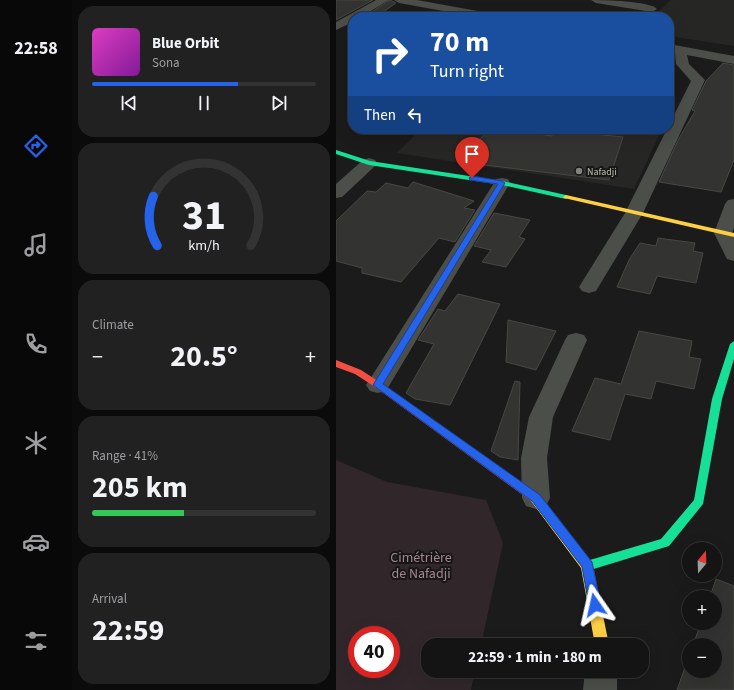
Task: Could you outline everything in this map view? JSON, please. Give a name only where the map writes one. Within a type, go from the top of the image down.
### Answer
[{"type":"street","points":[[362,12],[384,0]]},
{"type":"street","points":[[399,0],[466,12]]},
{"type":"street","points":[[596,0],[644,12]]},
{"type":"street","points":[[649,12],[659,0]]},
{"type":"street","points":[[336,26],[348,20]]},
{"type":"street","points":[[675,49],[734,60]]},
{"type":"street","points":[[674,130],[698,80],[681,63],[675,49]]},
{"type":"street","points":[[589,287],[634,213],[672,134]]},
{"type":"street","points":[[336,152],[369,163],[502,183],[729,234]]},
{"type":"street","points":[[336,193],[369,163]]},
{"type":"street","points":[[378,385],[502,183]]},
{"type":"street","points":[[734,204],[729,234],[734,255]]},
{"type":"street","points":[[536,498],[534,458],[541,417],[576,340]]},
{"type":"street","points":[[587,566],[665,543],[699,500],[717,399],[734,344]]},
{"type":"street","points":[[336,363],[358,372],[378,385],[536,498],[587,566],[601,638]]},
{"type":"street","points":[[600,690],[601,678]]},
{"type":"shaded area","points":[[671,0],[734,0],[734,46],[674,37],[674,12],[658,12]]},
{"type":"shaded area","name":"Nafadji","points":[[416,134],[660,134],[634,189],[397,153]]},
{"type":"green space","name":"Cimétrière de Nafadji","points":[[336,460],[387,482],[486,500],[503,543],[483,638],[421,638],[421,678],[474,678],[471,690],[336,690]]},
{"type":"building","points":[[336,0],[373,0],[351,12],[348,12],[348,14],[336,20]]},
{"type":"building","points":[[390,0],[396,3],[383,12],[372,12]]},
{"type":"building","points":[[723,63],[734,65],[734,160],[721,192],[659,182],[678,140],[695,111],[692,110],[706,81]]},
{"type":"building","points":[[485,134],[539,134],[552,136],[553,134],[593,134],[623,137],[609,180],[460,162]]},
{"type":"building","points":[[413,182],[474,201],[464,208],[475,210],[455,242],[439,238],[401,282],[362,273],[362,268],[336,261],[336,221],[367,191],[376,192],[386,183],[408,188]]},
{"type":"building","points":[[494,213],[530,220],[519,237],[525,239],[506,267],[482,262],[491,250],[474,246]]},
{"type":"building","points":[[658,238],[695,243],[693,251],[703,253],[696,283],[657,276],[650,294],[617,287],[629,260],[640,243],[656,246]]},
{"type":"building","points":[[458,294],[500,304],[450,405],[415,399],[406,393],[434,344],[418,340],[438,309],[445,311]]},
{"type":"building","points":[[508,320],[556,331],[536,370],[506,362]]},
{"type":"building","points":[[639,331],[692,341],[689,357],[701,359],[694,389],[656,381],[651,399],[625,394],[610,440],[572,431],[595,378],[621,384]]},
{"type":"building","points":[[515,381],[520,382],[518,460],[500,457],[491,451]]},
{"type":"building","points":[[722,581],[734,586],[734,690],[677,690],[682,676],[682,678],[722,678],[722,638],[696,638],[698,630],[722,630],[722,590],[712,590],[715,582]]},
{"type":"traffic: fast","points":[[336,152],[369,163],[502,183],[566,197]]},
{"type":"traffic: fast","points":[[587,566],[665,543],[699,501],[717,399],[734,344]]},
{"type":"traffic: slow","points":[[566,197],[734,235]]},
{"type":"traffic: slow","points":[[535,498],[587,566],[601,638]]},
{"type":"traffic: jam","points":[[336,363],[358,372],[378,385],[535,498]]},
{"type":"place","name":"Nafadji","points":[[579,171]]},
{"type":"route","points":[[472,178],[502,183],[378,385],[536,498],[587,566],[595,605]]}]
